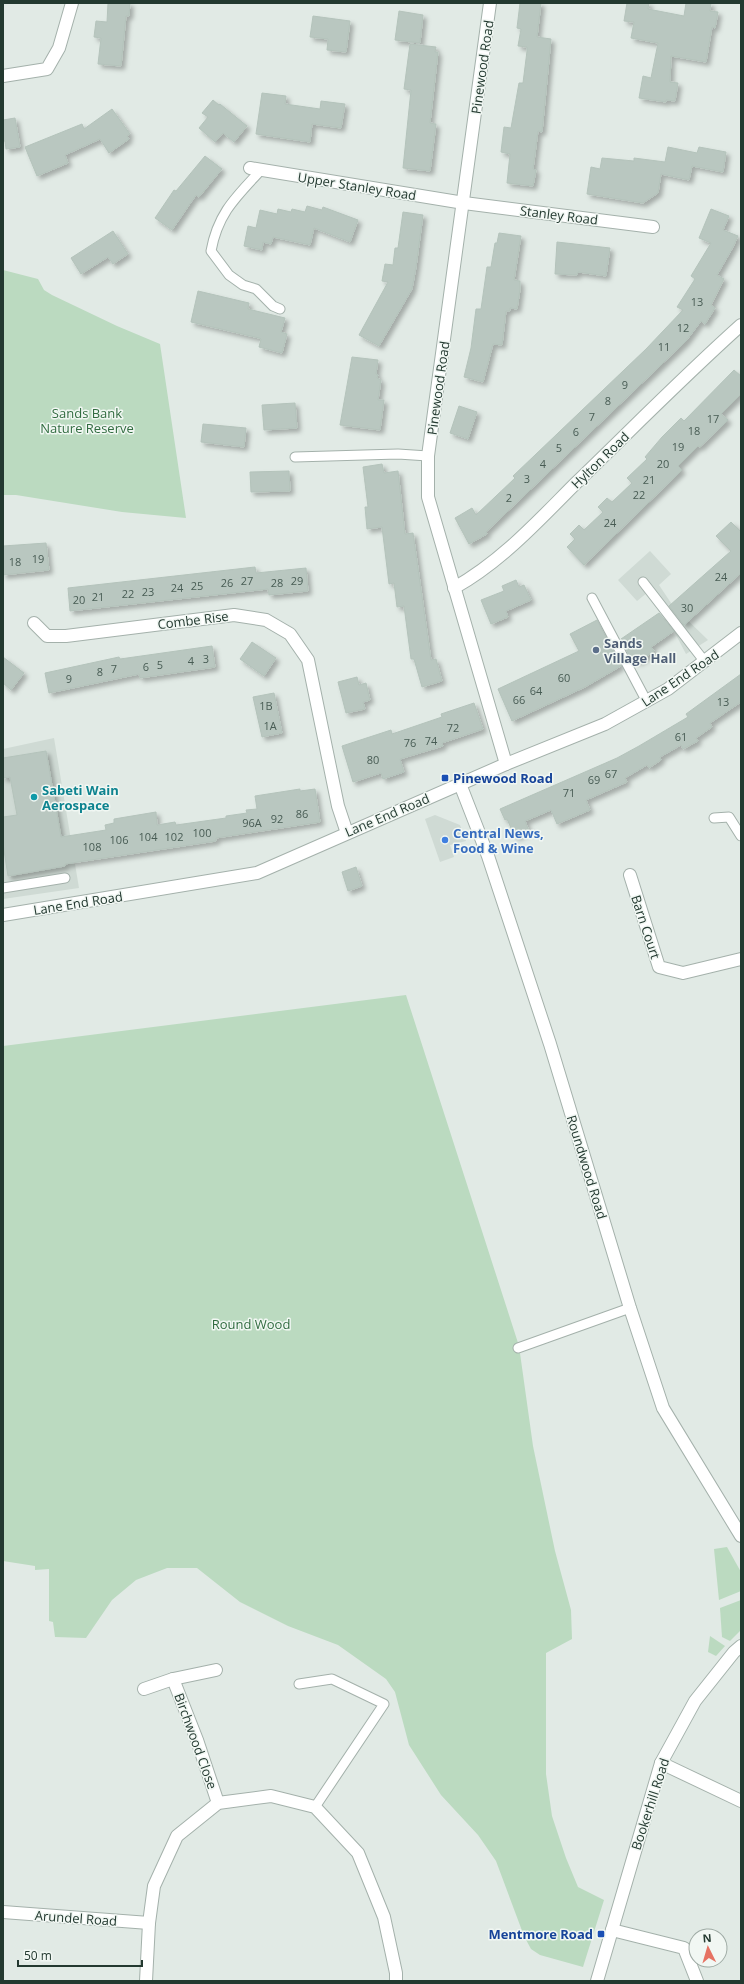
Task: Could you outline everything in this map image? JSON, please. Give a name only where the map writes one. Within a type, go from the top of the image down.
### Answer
[{"type":"street","points":[[3,76],[47,69],[59,48],[72,3]]},
{"type":"street","name":"Pinewood Road","points":[[490,3],[464,203],[428,456],[428,497],[506,764]]},
{"type":"street","name":"Upper Stanley Road","points":[[256,169],[464,203]]},
{"type":"street","name":"Stanley Road","points":[[464,203],[653,227]]},
{"type":"street","name":"Hylton Road","points":[[454,588],[480,574],[513,546],[697,364],[741,325]]},
{"type":"street","name":"Combe Rise","points":[[34,623],[47,636],[66,636],[234,615],[266,620],[290,634],[308,660],[338,806],[347,833]]},
{"type":"street","name":"Lane End Road","points":[[3,915],[257,873],[506,764],[605,724],[668,689],[741,633]]},
{"type":"street","name":"Roundwood Road","points":[[460,784],[488,856],[550,1044],[630,1308],[663,1408],[741,1536]]},
{"type":"street","name":"Barn Court","points":[[630,875],[659,967],[683,973],[741,959]]},
{"type":"street","name":"Bookerhill Road","points":[[597,1981],[661,1763],[695,1701],[734,1652],[741,1646]]},
{"type":"street","name":"Birchwood Close","points":[[144,1689],[173,1679],[216,1670]]},
{"type":"street","name":"Birchwood Close","points":[[173,1679],[197,1740],[218,1803]]},
{"type":"street","points":[[661,1763],[741,1801]]},
{"type":"street","points":[[146,1981],[149,1923],[154,1886],[177,1836],[218,1803],[271,1796],[316,1807],[358,1853],[384,1917],[396,1973],[396,1981]]},
{"type":"street","name":"Arundel Road","points":[[3,1912],[149,1923]]},
{"type":"street","points":[[612,1930],[684,1948],[697,1981]]},
{"type":"lane","points":[[256,169],[223,214],[214,233],[212,251],[229,275],[243,285],[256,289],[273,306],[280,309]]},
{"type":"lane","points":[[295,457],[398,454],[428,456]]},
{"type":"lane","points":[[642,582],[705,662]]},
{"type":"lane","points":[[592,598],[647,702]]},
{"type":"lane","points":[[714,818],[729,817],[741,836]]},
{"type":"lane","points":[[3,888],[66,878]]},
{"type":"lane","points":[[518,1348],[630,1308]]},
{"type":"lane","points":[[299,1684],[332,1679],[384,1704],[316,1807]]},
{"type":"shaded area","points":[[650,551],[671,574],[659,585],[673,606],[708,640],[686,654],[665,614],[648,592],[637,601],[618,580]]},
{"type":"shaded area","points":[[54,738],[79,888],[3,899],[3,749]]},
{"type":"shaded area","points":[[435,815],[460,825],[466,841],[450,845],[454,857],[440,862],[425,819]]},
{"type":"green space","name":"Sands Bank Nature Reserve","points":[[3,270],[38,279],[44,290],[52,295],[117,326],[160,344],[186,518],[122,512],[16,495],[3,495]]},
{"type":"green space","name":"Round Wood","points":[[406,995],[519,1346],[533,1446],[555,1551],[571,1610],[572,1639],[546,1653],[546,1774],[552,1816],[566,1858],[578,1887],[604,1900],[583,1967],[540,1955],[531,1949],[524,1936],[496,1861],[478,1835],[441,1795],[409,1745],[395,1692],[386,1679],[338,1645],[288,1626],[240,1602],[197,1568],[167,1568],[136,1580],[112,1600],[86,1638],[55,1637],[53,1622],[49,1621],[49,1569],[35,1570],[35,1566],[3,1561],[3,1046]]},
{"type":"green space","points":[[727,1547],[741,1572],[741,1591],[719,1600],[714,1549]]},
{"type":"green space","points":[[741,1600],[741,1630],[730,1641],[722,1637],[720,1608]]},
{"type":"green space","points":[[710,1636],[725,1646],[716,1656],[708,1652]]},
{"type":"building","points":[[108,3],[130,3],[129,16],[126,16],[121,66],[98,64],[101,38],[94,37],[96,21],[107,22]]},
{"type":"building","points":[[520,3],[541,3],[537,37],[551,39],[542,132],[538,131],[533,169],[536,170],[533,186],[507,183],[510,154],[501,152],[504,127],[511,128],[519,83],[523,83],[527,47],[518,46],[521,29],[517,28]]},
{"type":"building","points":[[627,3],[649,3],[648,9],[684,16],[686,3],[711,3],[710,11],[718,12],[715,28],[712,27],[706,62],[671,56],[670,82],[678,83],[675,101],[666,100],[666,102],[639,98],[643,76],[651,78],[658,43],[631,38],[634,22],[624,21]]},
{"type":"building","points":[[399,11],[423,15],[420,43],[395,40]]},
{"type":"building","points":[[313,16],[350,21],[346,52],[327,50],[328,39],[310,37]]},
{"type":"building","points":[[410,44],[436,47],[435,52],[438,52],[430,123],[436,124],[430,171],[403,168],[411,90],[404,89]]},
{"type":"building","points":[[262,93],[286,96],[285,104],[320,109],[321,101],[345,104],[341,128],[312,124],[310,142],[256,134]]},
{"type":"building","points":[[213,100],[247,126],[234,142],[223,133],[215,142],[199,128],[208,117],[202,113]]},
{"type":"building","points":[[112,109],[130,134],[127,136],[129,139],[109,153],[100,139],[65,155],[68,163],[37,176],[25,147],[82,124],[84,129]]},
{"type":"building","points":[[15,118],[20,147],[6,149],[5,141],[3,141],[3,120]]},
{"type":"building","points":[[668,147],[697,153],[699,147],[726,152],[723,172],[692,166],[689,180],[661,174],[658,193],[643,203],[587,194],[591,167],[600,169],[602,158],[634,161],[634,158],[665,162]]},
{"type":"building","points":[[205,156],[222,169],[199,197],[196,195],[172,230],[155,218],[174,190],[176,191]]},
{"type":"building","points":[[307,206],[322,210],[323,207],[358,220],[350,242],[314,228],[310,245],[273,237],[271,244],[263,242],[262,250],[244,246],[248,226],[256,228],[260,210],[277,214],[278,209],[291,212],[292,209],[305,212]]},
{"type":"building","points":[[711,209],[729,216],[723,230],[738,236],[717,275],[724,279],[711,305],[715,308],[705,324],[701,321],[686,341],[486,532],[487,534],[469,544],[455,518],[472,508],[476,515],[515,478],[513,476],[646,349],[683,310],[677,307],[695,279],[691,276],[711,243],[699,238]]},
{"type":"building","points":[[403,212],[423,215],[416,267],[412,289],[379,346],[359,335],[388,282],[382,281],[385,264],[393,265],[395,248],[398,248]]},
{"type":"building","points":[[113,231],[128,254],[113,264],[108,257],[81,274],[71,258]]},
{"type":"building","points":[[499,233],[521,236],[514,280],[520,281],[520,290],[517,309],[510,308],[510,311],[506,311],[502,345],[493,344],[483,382],[464,377],[471,348],[476,309],[481,309],[487,267],[491,267],[495,243],[497,243]]},
{"type":"building","points":[[557,242],[610,248],[606,276],[578,272],[577,275],[555,274]]},
{"type":"building","points":[[198,291],[249,303],[248,309],[285,318],[281,332],[287,334],[282,353],[259,347],[261,339],[259,338],[191,322]]},
{"type":"building","points":[[352,357],[378,360],[376,374],[378,375],[377,378],[381,380],[378,400],[384,400],[380,430],[340,425]]},
{"type":"building","points":[[734,370],[741,376],[741,394],[721,414],[728,420],[678,466],[682,470],[584,565],[567,547],[575,539],[570,534],[579,525],[584,530],[603,512],[598,507],[607,498],[612,502],[632,483],[627,478],[647,459],[645,457],[662,437],[681,418],[684,421]]},
{"type":"building","points":[[295,403],[297,428],[264,430],[262,405]]},
{"type":"building","points":[[459,406],[477,412],[468,439],[450,433]]},
{"type":"building","points":[[203,424],[246,428],[244,447],[201,442]]},
{"type":"building","points":[[382,464],[384,473],[398,471],[405,534],[413,533],[431,660],[436,659],[442,681],[422,687],[414,659],[411,659],[404,606],[397,607],[394,583],[389,584],[382,527],[367,529],[365,507],[368,507],[363,467]]},
{"type":"building","points":[[289,471],[290,491],[251,492],[250,472]]},
{"type":"building","points":[[731,522],[741,532],[741,573],[684,625],[669,606],[731,551],[716,536]]},
{"type":"building","points":[[46,543],[49,570],[3,575],[3,546]]},
{"type":"building","points":[[255,567],[256,573],[306,568],[308,591],[269,595],[268,589],[70,611],[68,588]]},
{"type":"building","points":[[516,580],[519,587],[524,585],[531,600],[506,611],[508,617],[491,624],[481,600],[504,591],[502,586]]},
{"type":"building","points":[[659,613],[674,631],[651,647],[654,651],[638,662],[636,659],[632,661],[621,639]]},
{"type":"building","points":[[597,620],[621,666],[585,687],[512,721],[498,689],[579,651],[570,634]]},
{"type":"building","points":[[252,642],[276,658],[264,676],[240,659]]},
{"type":"building","points":[[212,646],[215,667],[140,678],[139,674],[49,693],[45,673],[119,657],[120,659]]},
{"type":"building","points":[[3,657],[24,673],[11,690],[3,683]]},
{"type":"building","points":[[741,674],[741,702],[710,723],[712,727],[696,738],[698,741],[683,749],[681,745],[660,757],[661,760],[649,768],[647,765],[625,778],[627,782],[586,800],[590,810],[557,824],[551,810],[525,821],[529,831],[515,837],[507,819],[505,820],[500,809],[617,758],[639,746],[688,717],[686,714]]},
{"type":"building","points":[[357,677],[359,685],[366,683],[370,700],[363,702],[365,709],[346,713],[338,682]]},
{"type":"building","points":[[274,693],[282,733],[262,737],[253,697]]},
{"type":"building","points":[[474,703],[483,729],[442,743],[443,746],[400,759],[404,772],[383,779],[381,773],[353,782],[342,746],[391,730],[392,734],[442,717],[441,714]]},
{"type":"building","points":[[46,751],[61,837],[106,830],[105,825],[114,823],[114,819],[156,812],[157,825],[175,822],[176,825],[226,818],[226,816],[247,813],[246,810],[257,809],[255,796],[300,789],[300,791],[315,789],[320,822],[216,838],[216,841],[65,864],[65,866],[8,876],[3,844],[3,817],[17,815],[10,777],[3,778],[3,758]]},
{"type":"building","points":[[356,867],[362,886],[348,891],[342,872]]},
{"type":"place","name":"Sands Village Hall","points":[[596,650]]},
{"type":"place","name":"Pinewood Road","points":[[445,778]]},
{"type":"place","name":"Sabeti Wain Aerospace","points":[[34,797]]},
{"type":"place","name":"Central News, Food & Wine","points":[[445,840]]},
{"type":"place","name":"Mentmore Road","points":[[601,1934]]}]
